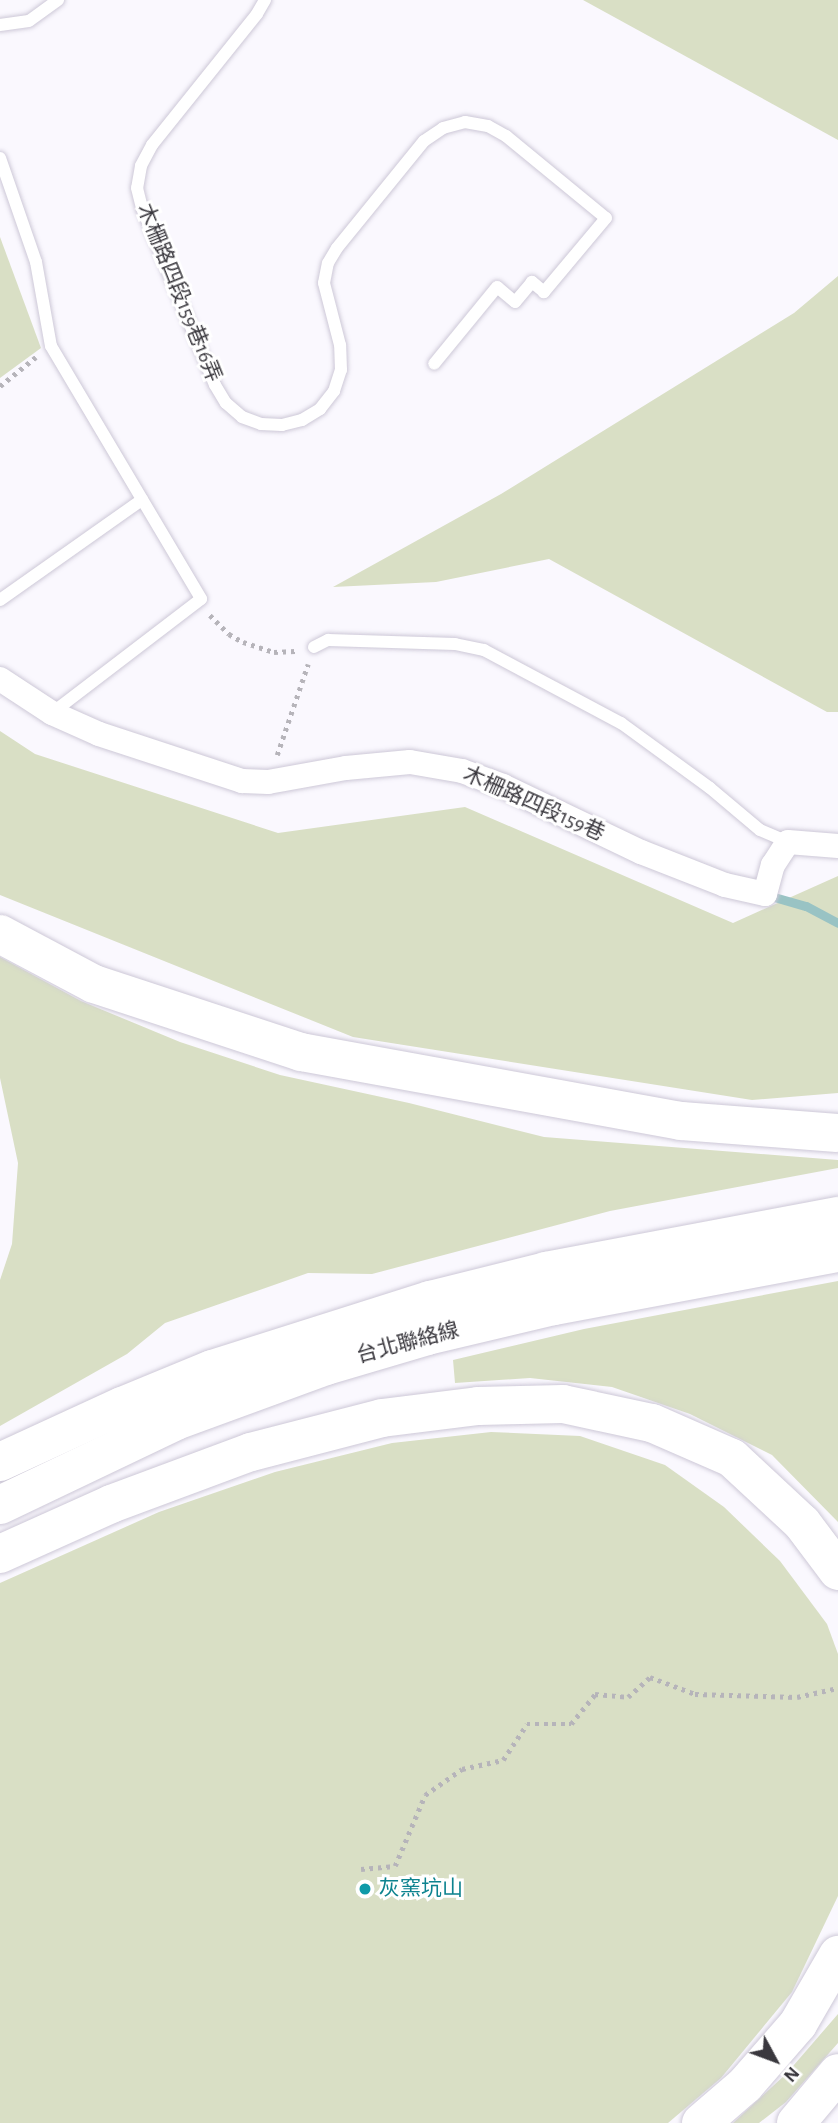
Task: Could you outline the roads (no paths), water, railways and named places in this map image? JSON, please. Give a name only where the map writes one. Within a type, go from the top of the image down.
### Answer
[{"type":"highway","points":[[0,934],[94,984],[301,1052],[570,1103],[681,1121],[838,1133]]},
{"type":"highway","name":"台北聯絡線","points":[[0,1505],[176,1421],[326,1366],[427,1336],[550,1288],[838,1216]]},
{"type":"highway","name":"台北聯絡線","points":[[0,1462],[122,1406],[212,1369],[430,1300],[838,1253]]},
{"type":"highway","points":[[0,1554],[111,1504],[251,1452],[382,1418],[478,1406],[563,1404],[652,1423],[732,1458],[802,1523],[838,1571]]},
{"type":"highway","points":[[701,2123],[745,2085],[798,2024],[838,1955]]},
{"type":"highway","points":[[788,2123],[831,2082]]},
{"type":"highway","points":[[796,2123],[831,2082]]},
{"type":"street","name":"木柵路四段159巷","points":[[0,679],[52,713],[99,734],[213,774],[242,780],[268,782],[346,768],[410,762],[462,771],[503,786],[641,852],[725,885],[765,894],[773,865],[788,842]]},
{"type":"street","points":[[788,842],[838,846]]},
{"type":"lane","points":[[0,25],[29,21],[49,10],[58,0]]},
{"type":"lane","name":"木柵路四段159巷16弄","points":[[265,0],[257,14],[152,145],[141,166],[138,188],[142,208],[215,385],[226,403],[242,417],[272,425],[302,420],[320,409],[334,391],[341,370],[340,345],[324,283],[328,263],[337,247],[424,141],[443,128],[465,122],[488,126],[506,136],[606,218],[544,292],[532,282],[515,302],[497,287],[434,364]]},
{"type":"lane","points":[[0,158],[36,262],[51,346],[201,599],[52,713]]},
{"type":"lane","points":[[0,600],[142,500]]},
{"type":"lane","points":[[314,647],[328,639],[455,644],[484,650],[621,723],[710,788],[760,830],[788,842]]},
{"type":"waterway","points":[[774,897],[806,906],[838,923]]},
{"type":"place","name":"灰窯坑山","points":[[365,1889]]}]
